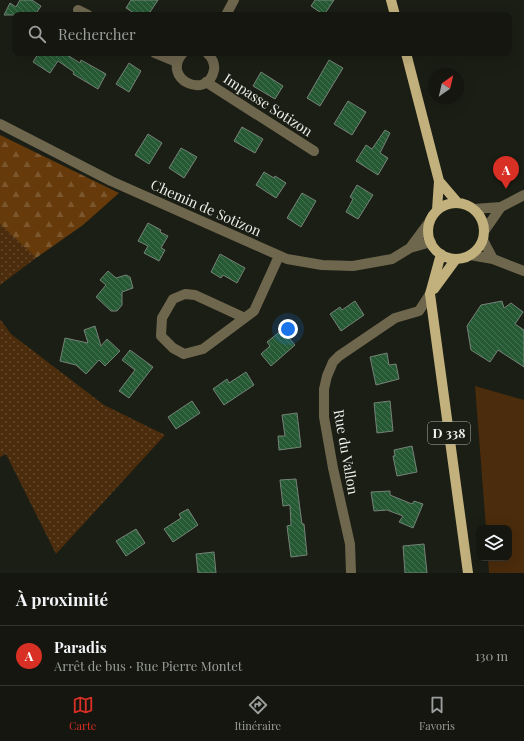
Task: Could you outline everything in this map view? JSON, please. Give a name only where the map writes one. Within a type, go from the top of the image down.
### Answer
[{"type":"main road","points":[[391,0],[394,12]]},
{"type":"main road","points":[[407,56],[440,181],[437,210]]},
{"type":"main road","points":[[440,181],[457,202]]},
{"type":"main road","points":[[457,202],[466,204],[474,209],[480,215],[483,222],[484,235],[476,251],[470,255],[456,259],[441,254],[431,242],[428,228],[430,221],[437,210],[443,206],[457,202]]},
{"type":"main road","name":"D 338","points":[[441,254],[430,294],[468,573]]},
{"type":"main road","points":[[430,294],[456,259]]},
{"type":"street","points":[[228,12],[234,0]]},
{"type":"street","points":[[163,56],[177,62]]},
{"type":"street","points":[[181,56],[177,62],[178,74],[185,82],[196,86],[211,78],[214,66],[213,60],[210,56]]},
{"type":"street","name":"Impasse Sotizon","points":[[206,82],[314,151]]},
{"type":"street","name":"Chemin de Sotizon","points":[[0,124],[111,181],[287,259],[322,264],[353,266],[392,259],[410,248],[431,242]]},
{"type":"street","points":[[474,209],[501,207],[524,195]]},
{"type":"street","points":[[493,259],[484,235],[501,207]]},
{"type":"street","name":"Chemin de Sotizon","points":[[410,248],[430,221]]},
{"type":"street","points":[[470,255],[493,259],[524,271]]},
{"type":"street","points":[[245,318],[195,295],[184,294],[173,299],[162,318],[161,336],[172,348],[184,354],[203,350],[245,318],[254,311],[279,256]]},
{"type":"street","name":"Rue du Vallon","points":[[351,573],[350,544],[333,468],[324,418],[324,389],[327,376],[333,362],[339,356],[394,318],[419,312],[430,294]]},
{"type":"shaded area","points":[[0,224],[36,258],[0,285]]},
{"type":"shaded area","points":[[0,319],[11,334],[104,405],[165,435],[56,554],[6,454],[0,457]]},
{"type":"shaded area","points":[[475,386],[524,400],[524,573],[489,573],[488,561],[512,561],[512,525],[486,525]]},
{"type":"green space","points":[[0,135],[119,193],[83,225],[36,258],[0,224]]},
{"type":"building","points":[[20,0],[32,0],[41,6],[37,12],[12,12],[12,15],[4,15],[10,3],[16,7]]},
{"type":"building","points":[[131,0],[158,0],[150,12],[132,12],[126,8]]},
{"type":"building","points":[[315,0],[334,0],[326,12],[320,12],[311,6]]},
{"type":"building","points":[[37,56],[69,56],[80,63],[81,60],[106,74],[98,89],[73,74],[74,72],[58,61],[50,73],[33,62]]},
{"type":"building","points":[[329,60],[343,68],[320,106],[307,98]]},
{"type":"building","points":[[129,63],[141,71],[129,92],[116,84]]},
{"type":"building","points":[[261,72],[283,86],[275,99],[253,86]]},
{"type":"building","points":[[348,101],[366,112],[352,135],[334,124]]},
{"type":"building","points":[[242,127],[263,139],[255,153],[234,141]]},
{"type":"building","points":[[385,130],[390,133],[380,153],[388,158],[378,175],[356,161],[366,145],[372,149]]},
{"type":"building","points":[[148,134],[162,143],[149,164],[135,155]]},
{"type":"building","points":[[181,148],[197,157],[184,178],[169,168]]},
{"type":"building","points":[[264,172],[274,178],[275,176],[286,183],[276,198],[256,185]]},
{"type":"building","points":[[357,185],[373,195],[358,219],[346,212],[353,199],[350,197]]},
{"type":"building","points":[[302,193],[316,201],[301,227],[287,218]]},
{"type":"building","points":[[148,223],[161,230],[160,232],[168,236],[161,248],[165,250],[159,261],[144,253],[148,246],[138,241]]},
{"type":"building","points":[[220,254],[245,268],[237,283],[223,275],[221,278],[211,272]]},
{"type":"building","points":[[108,271],[116,278],[126,275],[130,277],[133,288],[122,292],[122,305],[117,311],[111,311],[96,297],[106,285],[100,280]]},
{"type":"building","points":[[355,301],[364,315],[341,331],[330,314],[340,307],[342,310]]},
{"type":"building","points":[[502,301],[504,308],[511,303],[523,312],[515,324],[524,330],[524,367],[498,350],[490,362],[471,350],[467,326],[481,305]]},
{"type":"building","points":[[95,326],[101,346],[107,339],[120,351],[105,366],[99,360],[86,374],[76,365],[60,361],[65,338],[88,343],[84,330]]},
{"type":"building","points":[[282,330],[295,345],[271,366],[261,354],[270,346],[267,342]]},
{"type":"building","points":[[130,350],[153,367],[129,398],[119,391],[135,370],[122,360]]},
{"type":"building","points":[[387,353],[389,365],[396,364],[399,379],[376,385],[370,357]]},
{"type":"building","points":[[246,372],[254,385],[224,405],[213,389],[227,379],[229,383]]},
{"type":"building","points":[[192,401],[200,413],[176,429],[168,417]]},
{"type":"building","points":[[390,401],[393,431],[377,433],[374,403]]},
{"type":"building","points":[[297,413],[301,447],[279,450],[278,436],[285,436],[282,415]]},
{"type":"building","points":[[412,446],[417,472],[397,476],[393,456],[395,456],[394,450]]},
{"type":"building","points":[[296,479],[302,524],[304,524],[307,555],[291,557],[287,526],[291,525],[290,505],[283,506],[280,480]]},
{"type":"building","points":[[390,491],[390,495],[412,504],[414,501],[423,504],[413,528],[399,522],[403,516],[387,510],[374,511],[371,492]]},
{"type":"building","points":[[188,509],[198,525],[173,542],[164,529],[181,518],[179,514]]},
{"type":"building","points":[[136,529],[145,543],[126,556],[116,541]]},
{"type":"building","points":[[424,544],[427,573],[405,573],[403,546]]},
{"type":"building","points":[[214,552],[216,573],[198,573],[196,554]]},
{"type":"place","name":"Paradis","points":[[506,189]]}]
